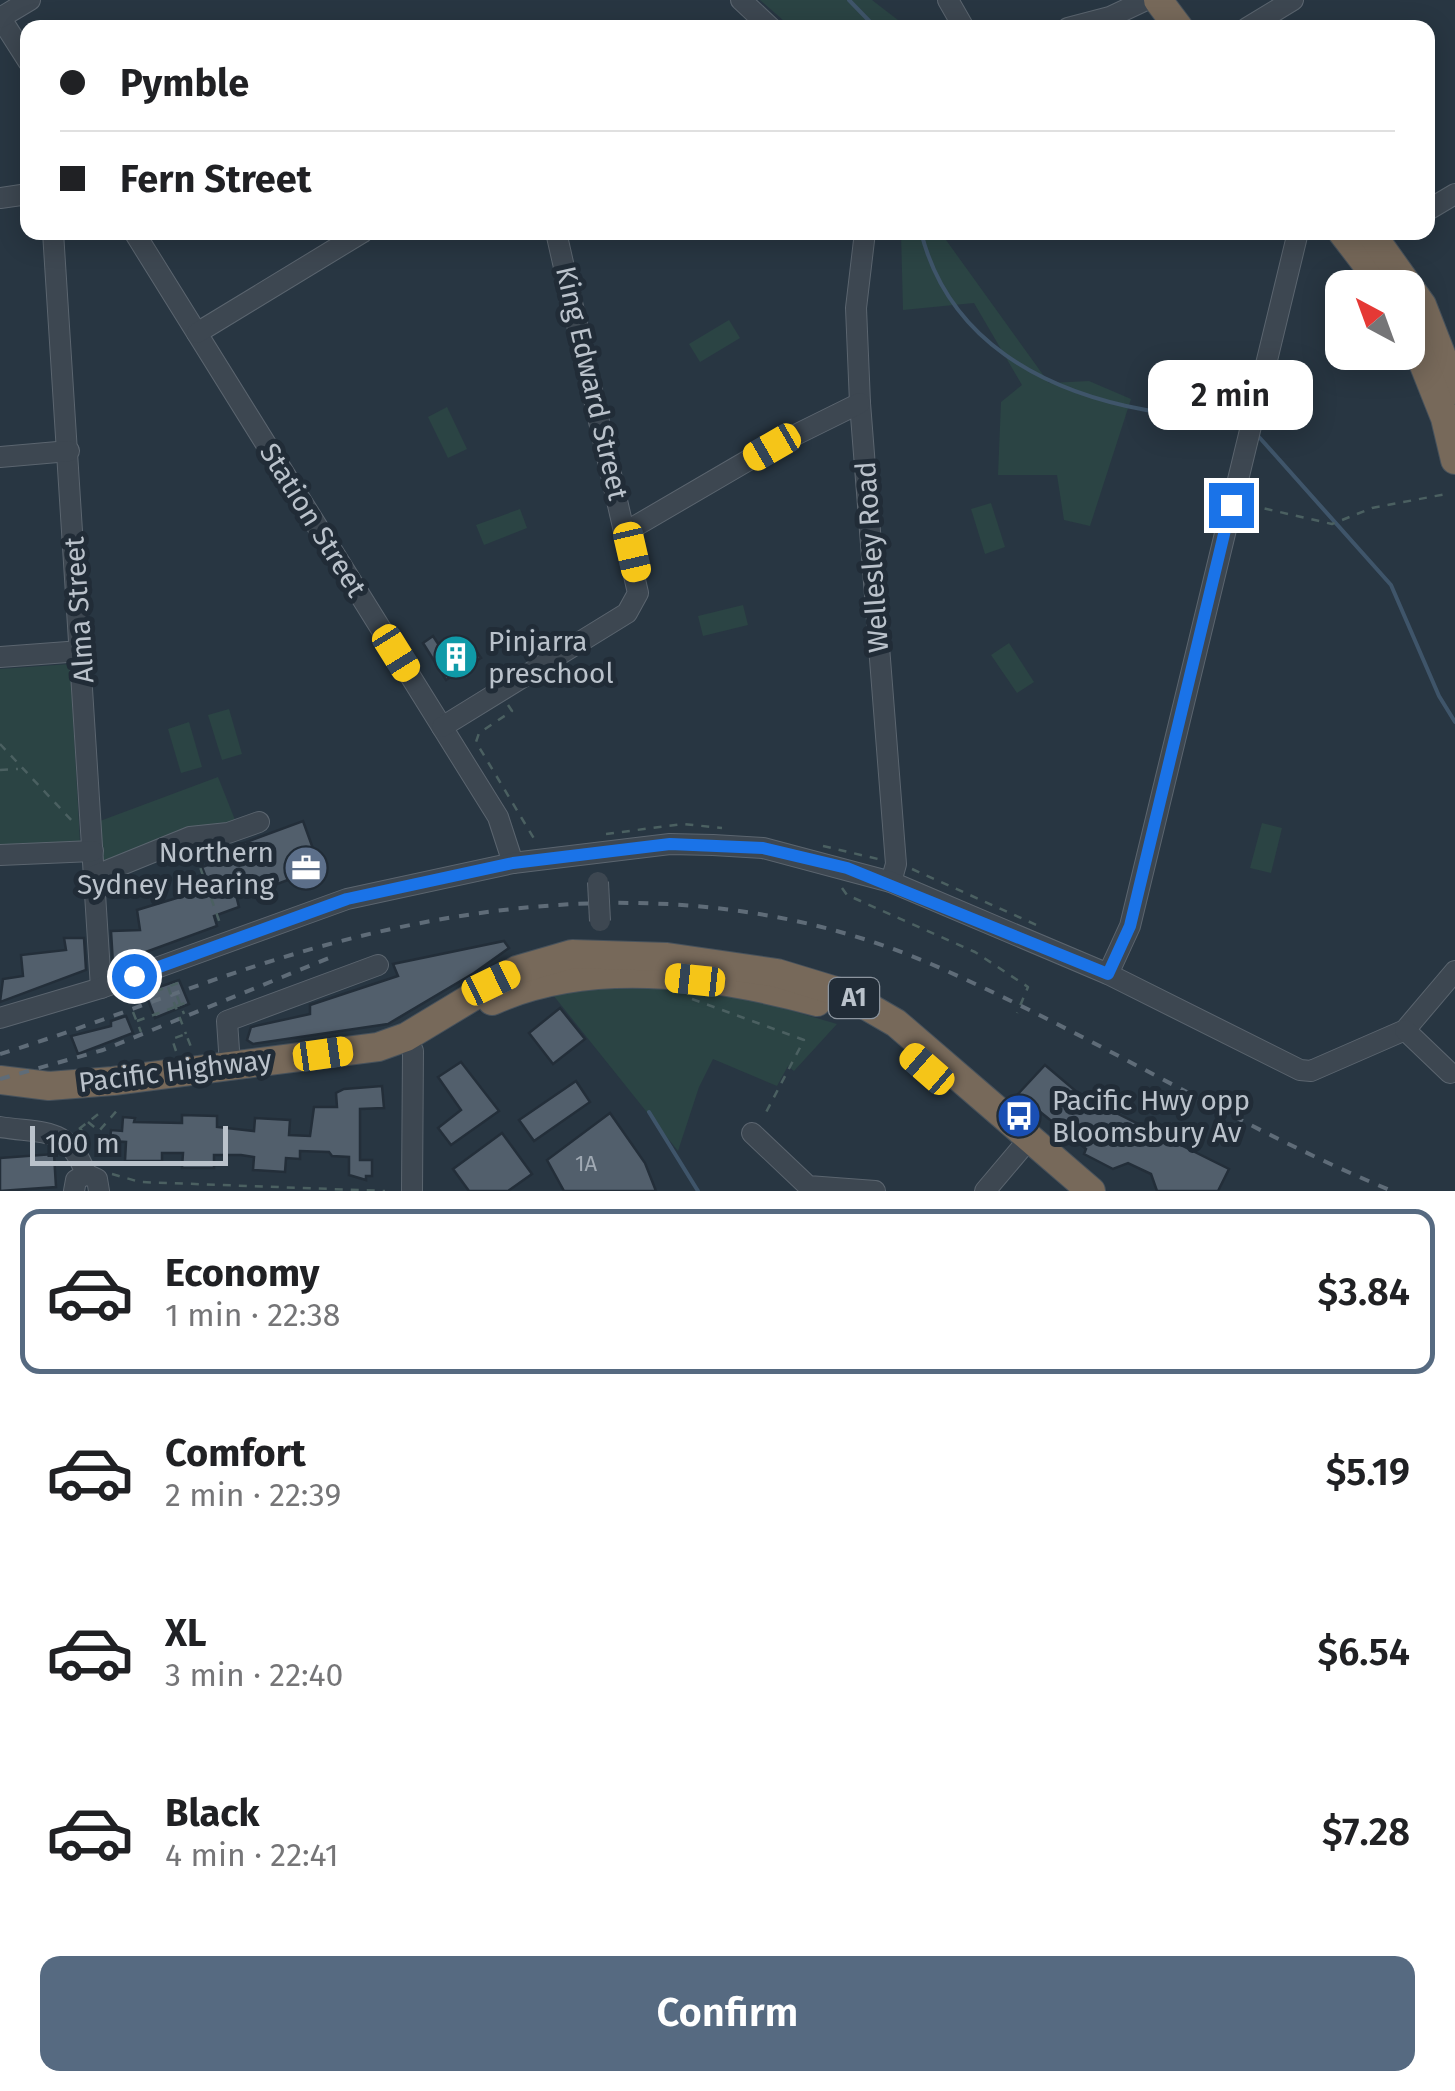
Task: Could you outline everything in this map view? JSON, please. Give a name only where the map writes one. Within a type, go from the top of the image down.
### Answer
[{"type":"highway","points":[[1348,240],[1371,270]]},
{"type":"highway","points":[[1381,240],[1427,315],[1455,390]]},
{"type":"highway","points":[[1425,367],[1446,418],[1455,460]]},
{"type":"highway","name":"Pacific Highway","points":[[1,1086],[90,1100],[374,1066],[518,970],[559,957],[600,964],[777,973],[846,994],[896,1023],[1025,1144],[1068,1191]]},
{"type":"highway","name":"Pacific Highway","points":[[1,1086],[49,1086],[410,1044]]},
{"type":"highway","name":"Pacific Highway","points":[[1025,1144],[1091,1191]]},
{"type":"street","points":[[20,49],[0,18],[30,0]]},
{"type":"street","points":[[740,0],[761,20]]},
{"type":"street","points":[[1099,20],[1146,0]]},
{"type":"street","points":[[1260,20],[1293,0]]},
{"type":"street","name":"Alma Street","points":[[53,240],[102,988]]},
{"type":"street","name":"Station Street","points":[[139,240],[498,817],[513,863]]},
{"type":"street","points":[[197,333],[350,240]]},
{"type":"street","name":"King Edward Street","points":[[442,727],[627,613],[634,604],[638,582],[558,240]]},
{"type":"street","name":"Wellesley Road","points":[[864,240],[856,308],[860,403],[898,874]]},
{"type":"street","points":[[1108,974],[1130,926],[1296,240]]},
{"type":"street","points":[[627,532],[772,447],[860,403]]},
{"type":"street","points":[[0,457],[69,452]]},
{"type":"street","points":[[0,657],[81,651]]},
{"type":"street","points":[[94,876],[190,838],[228,833],[259,822]]},
{"type":"street","points":[[0,1018],[102,988],[347,899],[513,863],[713,844],[763,848],[847,868],[898,874],[1300,1070],[1311,1070],[1405,1030],[1455,971]]},
{"type":"street","points":[[0,855],[92,850]]},
{"type":"street","points":[[598,853],[600,964]]},
{"type":"street","points":[[230,1065],[227,1022],[378,965]]},
{"type":"street","points":[[1405,1030],[1450,1073]]},
{"type":"street","points":[[410,1044],[412,1191]]},
{"type":"street","points":[[0,1127],[62,1137],[76,1151],[86,1185]]},
{"type":"street","points":[[754,1135],[808,1186],[874,1191]]},
{"type":"street","points":[[985,1191],[1025,1144]]},
{"type":"path","points":[[1231,505],[1252,505],[1332,524],[1446,494]]},
{"type":"path","points":[[505,700],[512,711],[479,733],[476,742],[537,843]]},
{"type":"path","points":[[0,744],[50,793],[92,850]]},
{"type":"path","points":[[0,770],[21,768]]},
{"type":"path","points":[[190,838],[221,927]]},
{"type":"path","points":[[847,868],[842,887],[846,895],[976,952],[1028,987],[1017,1013]]},
{"type":"path","points":[[898,874],[992,902],[1056,934]]},
{"type":"path","points":[[140,991],[146,995],[178,984],[171,980]]},
{"type":"path","points":[[168,987],[180,1004],[190,1044]]},
{"type":"path","points":[[676,994],[804,1040],[754,1135]]},
{"type":"path","points":[[177,996],[184,1014]]},
{"type":"path","points":[[137,1022],[180,1004]]},
{"type":"path","points":[[133,1012],[142,1032]]},
{"type":"path","points":[[179,1056],[172,1039],[186,1034]]},
{"type":"path","points":[[88,1122],[100,1132],[120,1107]]},
{"type":"path","points":[[74,1132],[101,1112]]},
{"type":"path","points":[[80,1128],[94,1150]]},
{"type":"path","points":[[108,1170],[120,1178],[140,1182],[385,1191]]},
{"type":"green space","points":[[760,0],[872,0],[898,20],[783,20]]},
{"type":"green space","points":[[901,240],[946,240],[1049,383],[1089,381],[1131,399],[1090,526],[1064,520],[1057,475],[998,475],[1001,402],[1022,385],[974,303],[903,310]]},
{"type":"green space","points":[[729,320],[740,338],[700,362],[689,344]]},
{"type":"green space","points":[[447,407],[467,449],[448,458],[428,417]]},
{"type":"green space","points":[[991,503],[1005,547],[985,554],[971,509]]},
{"type":"green space","points":[[520,509],[527,528],[484,545],[476,525]]},
{"type":"green space","points":[[743,605],[748,625],[703,636],[698,616]]},
{"type":"green space","points":[[1009,643],[1034,682],[1017,693],[991,655]]},
{"type":"green space","points":[[70,664],[80,842],[0,847],[0,669]]},
{"type":"green space","points":[[229,709],[242,754],[222,760],[208,715]]},
{"type":"green space","points":[[189,722],[202,767],[181,773],[168,729]]},
{"type":"green space","points":[[218,777],[237,825],[103,862],[100,821]]},
{"type":"green space","points":[[1262,823],[1282,828],[1271,873],[1250,868]]},
{"type":"green space","points":[[655,988],[755,1000],[837,1024],[794,1071],[788,1066],[777,1086],[713,1059],[699,1087],[678,1151],[553,995],[582,989]]},
{"type":"building","name":"Pinjarra preschool","points":[[433,636],[446,656],[469,641],[481,658],[446,680],[423,643]]},
{"type":"building","points":[[303,821],[320,868],[237,899],[239,907],[214,916],[217,926],[113,964],[111,931],[140,930],[137,910],[210,888],[202,867],[236,855],[233,847]]},
{"type":"building","points":[[64,938],[84,938],[86,970],[0,1002],[3,979],[23,976],[21,955],[66,950]]},
{"type":"building","points":[[504,941],[509,948],[388,1024],[253,1044],[247,1040],[251,1027],[310,1014],[310,1005],[398,976],[393,964]]},
{"type":"building","points":[[179,980],[189,1004],[155,1018],[145,992]]},
{"type":"building","points":[[560,1008],[585,1039],[553,1064],[529,1033]]},
{"type":"building","points":[[126,1016],[133,1033],[78,1054],[71,1036],[111,1026],[111,1021]]},
{"type":"building","points":[[461,1062],[499,1111],[451,1145],[438,1128],[461,1110],[438,1077]]},
{"type":"building","points":[[1045,1065],[1098,1110],[1100,1105],[1229,1169],[1218,1191],[1157,1191],[1151,1174],[1128,1163],[1113,1169],[1084,1154],[1086,1149],[1018,1094]]},
{"type":"building","points":[[576,1081],[590,1102],[534,1141],[519,1120]]},
{"type":"building","points":[[382,1086],[384,1108],[360,1109],[360,1160],[372,1160],[372,1176],[366,1176],[366,1180],[349,1175],[349,1157],[332,1156],[329,1152],[300,1151],[300,1159],[286,1158],[285,1172],[253,1170],[254,1157],[241,1155],[214,1155],[214,1168],[182,1168],[183,1153],[162,1153],[162,1161],[125,1161],[126,1142],[110,1141],[111,1130],[122,1131],[123,1117],[135,1118],[134,1122],[182,1123],[182,1115],[217,1116],[217,1127],[254,1131],[255,1118],[290,1120],[289,1135],[310,1136],[314,1107],[337,1107],[336,1093],[344,1089]]},
{"type":"building","points":[[610,1113],[645,1163],[656,1191],[564,1191],[547,1160]]},
{"type":"building","points":[[502,1133],[532,1174],[508,1191],[469,1191],[453,1169]]},
{"type":"building","points":[[54,1154],[56,1187],[0,1191],[0,1158]]},
{"type":"waterway","points":[[849,0],[868,20]]},
{"type":"waterway","points":[[924,240],[934,270],[953,303],[977,331],[1036,374],[1108,401],[1158,412],[1219,414],[1243,421]]},
{"type":"waterway","points":[[1259,437],[1391,585],[1439,696],[1455,722]]},
{"type":"waterway","points":[[649,1112],[698,1191]]},
{"type":"railway","points":[[0,1054],[265,963],[347,939],[515,909],[599,903],[683,905],[767,915],[850,935],[931,964],[1275,1137],[1392,1191]]},
{"type":"railway","points":[[0,1079],[103,1050],[329,958]]},
{"type":"place","name":"Pinjarra preschool","points":[[456,657]]},
{"type":"place","name":"Northern Sydney Hearing","points":[[306,868]]},
{"type":"place","name":"Pacific Hwy opp Bloomsbury Av","points":[[1019,1116]]},
{"type":"route","points":[[134,976],[347,899],[513,863],[670,844],[763,848],[847,868],[891,882],[1108,974],[1130,926],[1231,505]]}]
